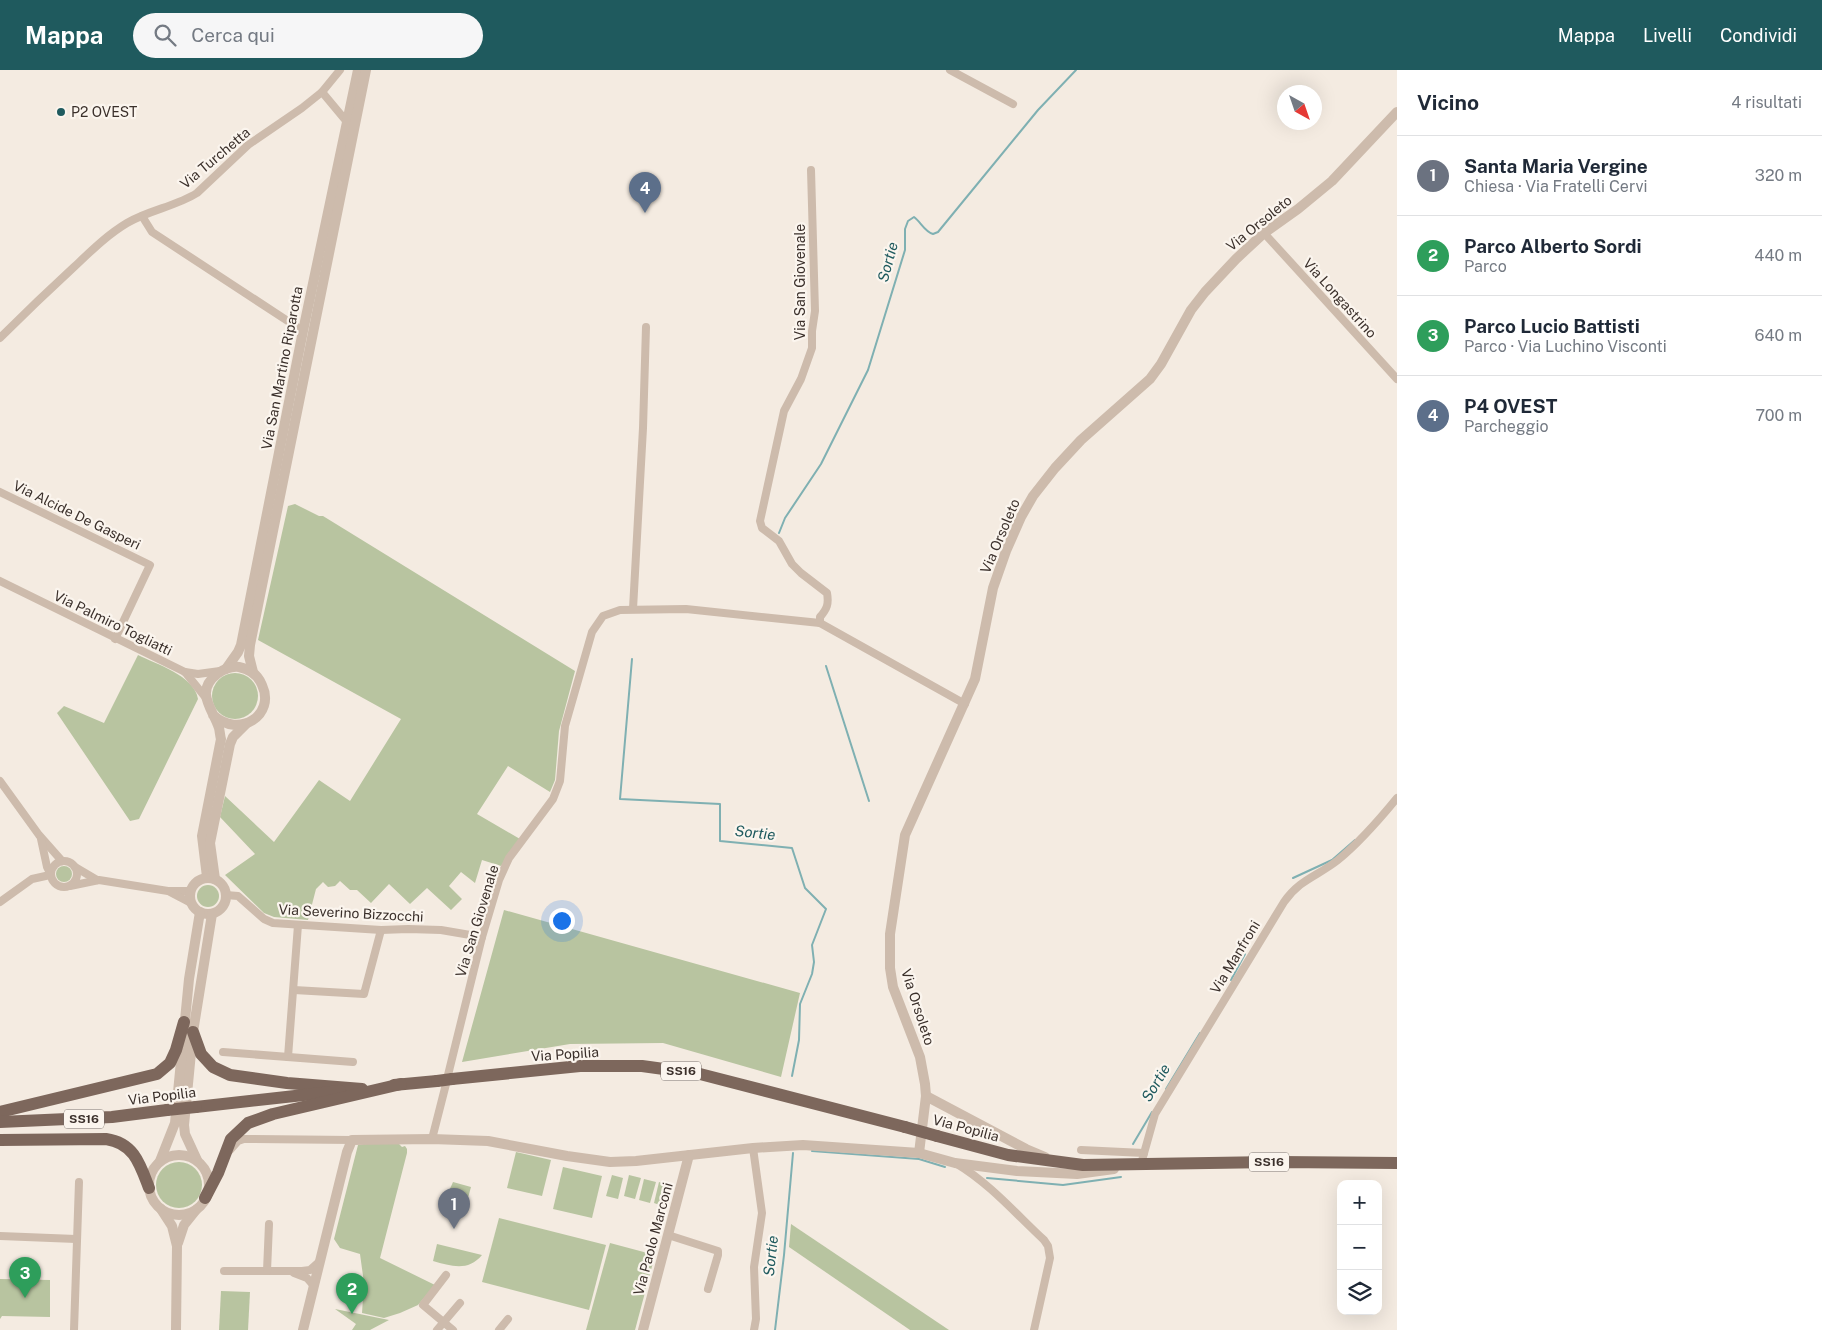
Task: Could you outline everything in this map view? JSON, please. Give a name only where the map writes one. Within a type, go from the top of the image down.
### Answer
[{"type":"main road","points":[[188,1027],[201,1054],[207,1061],[213,1067],[230,1075],[287,1083],[362,1089]]},
{"type":"main road","points":[[0,1112],[158,1074],[170,1063],[188,1027]]},
{"type":"main road","name":"Via Popilia","points":[[0,1122],[112,1118],[167,1110],[401,1084],[580,1066],[642,1066],[700,1074],[1008,1155],[1063,1163],[1083,1165],[1124,1164],[1143,1158],[1279,1162],[1397,1162]]},
{"type":"main road","points":[[206,1198],[231,1138],[236,1132],[256,1118],[401,1084]]},
{"type":"main road","points":[[0,1140],[115,1140],[129,1148],[149,1188]]},
{"type":"street","name":"Via Turchetta","points":[[0,338],[104,240],[129,222],[188,199],[197,193],[248,145],[322,92],[340,70]]},
{"type":"street","name":"Via San Martino Riparotta","points":[[224,670],[238,652],[241,643],[303,331],[358,70]]},
{"type":"street","name":"Via San Martino Riparotta","points":[[253,672],[249,656],[250,645],[366,70]]},
{"type":"street","points":[[950,70],[1013,104]]},
{"type":"street","points":[[322,92],[347,122]]},
{"type":"street","name":"Via Orsoleto","points":[[919,1152],[926,1096],[920,1058],[894,987],[890,968],[890,934],[906,836],[912,818],[975,679],[993,588],[1010,542],[1033,496],[1055,468],[1081,440],[1150,379],[1161,364],[1191,310],[1205,292],[1236,259],[1264,234],[1332,181],[1397,112]]},
{"type":"street","name":"Via San Giovenale","points":[[811,170],[815,311],[812,348],[802,379],[784,411],[760,521],[762,528],[780,541],[792,564],[827,593],[826,610],[820,617],[820,623]]},
{"type":"street","points":[[142,216],[152,232],[303,331]]},
{"type":"street","name":"Via Longastrino","points":[[1264,234],[1397,379]]},
{"type":"street","points":[[634,609],[646,327]]},
{"type":"street","name":"Via Alcide De Gasperi","points":[[0,492],[150,565],[115,639]]},
{"type":"street","name":"Via Palmiro Togliatti","points":[[0,581],[185,672],[206,698]]},
{"type":"street","name":"Via San Giovenale","points":[[432,1139],[482,937],[499,880],[509,858],[553,799],[560,781],[565,726],[592,632],[603,616],[620,610],[686,609],[820,623],[965,704]]},
{"type":"street","points":[[185,672],[198,674],[235,667],[244,668],[253,672],[259,679],[265,696],[260,713],[233,736],[230,744],[210,842],[211,878]]},
{"type":"street","points":[[211,878],[202,836],[221,740],[220,728],[208,707],[206,698],[210,682],[224,670]]},
{"type":"street","points":[[213,715],[228,725],[246,724]]},
{"type":"street","points":[[0,781],[62,861]]},
{"type":"street","name":"Via Manfroni","points":[[1143,1158],[1155,1114],[1287,896],[1300,883],[1337,860],[1351,848],[1397,798]]},
{"type":"street","points":[[40,835],[47,867],[53,882],[59,887],[99,880]]},
{"type":"street","points":[[50,874],[53,866],[62,861],[70,862],[75,867],[99,880],[168,891],[190,891]]},
{"type":"street","points":[[70,886],[76,879],[75,867]]},
{"type":"street","points":[[0,902],[32,879],[50,874]]},
{"type":"street","points":[[168,891],[191,903],[200,912],[212,914],[222,907],[226,895],[223,885],[211,878],[196,882],[190,891],[191,903]]},
{"type":"street","name":"Via Severino Bizzocchi","points":[[226,895],[238,896],[264,919],[272,923],[381,930],[441,930],[482,937]]},
{"type":"street","points":[[177,1246],[184,1225],[206,1198],[209,1185],[206,1171],[196,1160],[185,1134],[184,1125],[189,979],[200,912]]},
{"type":"street","points":[[176,1329],[177,1246],[172,1226],[151,1195],[149,1188],[150,1178],[160,1161],[175,1123],[188,1027],[212,914]]},
{"type":"street","points":[[288,1058],[298,925]]},
{"type":"street","points":[[294,990],[364,994],[381,930]]},
{"type":"street","points":[[223,1052],[353,1062]]},
{"type":"street","points":[[926,1096],[1026,1149],[1063,1163]]},
{"type":"street","name":"Via Popilia","points":[[223,1160],[233,1146],[244,1139],[432,1139],[488,1141],[610,1162],[803,1145],[919,1152],[956,1163],[1017,1172],[1077,1174],[1114,1169],[1124,1164]]},
{"type":"street","points":[[303,1330],[352,1140]]},
{"type":"street","points":[[753,1148],[762,1213],[754,1267],[756,1319],[754,1330]]},
{"type":"street","name":"Via Popilia","points":[[1081,1150],[1143,1158]]},
{"type":"street","points":[[160,1161],[168,1156],[178,1155],[188,1156],[196,1160]]},
{"type":"street","name":"Via Paolo Marconi","points":[[643,1330],[689,1155]]},
{"type":"street","points":[[956,1163],[994,1194],[1044,1240],[1048,1246],[1050,1258],[1034,1330]]},
{"type":"street","points":[[74,1330],[79,1182]]},
{"type":"street","points":[[158,1206],[171,1213],[178,1214],[191,1212],[197,1208]]},
{"type":"street","points":[[268,1271],[269,1224]]},
{"type":"street","points":[[668,1235],[718,1251],[708,1289]]},
{"type":"street","points":[[0,1236],[76,1239]]},
{"type":"street","points":[[224,1271],[302,1271],[310,1270],[319,1262]]},
{"type":"street","points":[[302,1271],[314,1282]]},
{"type":"street","points":[[290,1272],[314,1282]]},
{"type":"street","points":[[446,1275],[422,1305],[453,1330]]},
{"type":"street","points":[[437,1330],[460,1303]]},
{"type":"street","points":[[499,1330],[508,1320]]},
{"type":"green space","points":[[295,504],[319,516],[323,516],[575,671],[559,731],[555,780],[550,792],[508,766],[477,814],[520,839],[501,866],[482,860],[475,883],[461,872],[449,886],[462,899],[451,910],[427,888],[410,904],[389,884],[371,903],[357,890],[350,890],[340,881],[335,886],[328,887],[323,882],[316,889],[308,920],[274,917],[264,913],[225,875],[255,854],[220,817],[225,796],[274,842],[319,780],[350,801],[401,719],[258,640],[288,506]]},
{"type":"green space","points":[[138,655],[182,677],[190,684],[198,699],[139,819],[130,821],[57,713],[64,706],[104,723]]},
{"type":"green space","points":[[240,673],[252,679],[257,687],[257,705],[252,713],[244,718],[230,719],[218,713],[213,705],[212,691],[218,679],[226,674]]},
{"type":"green space","points":[[64,866],[70,868],[72,874],[70,880],[64,882],[58,880],[56,874],[58,868]]},
{"type":"green space","points":[[208,885],[216,888],[219,896],[216,904],[208,907],[200,904],[197,896],[200,888]]},
{"type":"green space","points":[[504,910],[800,993],[781,1077],[663,1043],[570,1044],[462,1062]]},
{"type":"green space","points":[[398,1143],[402,1147],[405,1146],[407,1153],[380,1258],[435,1285],[418,1305],[384,1318],[362,1313],[364,1283],[360,1254],[340,1248],[334,1239],[358,1145]]},
{"type":"green space","points":[[516,1152],[551,1160],[542,1196],[507,1188]]},
{"type":"green space","points":[[179,1162],[192,1166],[198,1172],[202,1185],[198,1198],[192,1204],[179,1208],[166,1204],[160,1198],[156,1185],[160,1172],[166,1166]]},
{"type":"green space","points":[[563,1167],[602,1176],[592,1218],[553,1209]]},
{"type":"green space","points":[[612,1175],[623,1178],[618,1199],[606,1196]]},
{"type":"green space","points":[[629,1175],[641,1178],[635,1199],[624,1196]]},
{"type":"green space","points":[[644,1179],[656,1182],[650,1203],[639,1200]]},
{"type":"green space","points":[[453,1182],[471,1187],[463,1216],[441,1209]]},
{"type":"green space","points":[[659,1182],[671,1186],[665,1207],[654,1203]]},
{"type":"green space","points":[[499,1218],[606,1245],[589,1310],[482,1282]]},
{"type":"green space","points":[[791,1224],[949,1330],[910,1330],[789,1247]]},
{"type":"green space","points":[[610,1243],[655,1255],[635,1330],[586,1330]]},
{"type":"green space","points":[[437,1244],[482,1255],[471,1264],[465,1266],[446,1265],[433,1261]]},
{"type":"green space","points":[[0,1279],[50,1280],[50,1317],[2,1316],[0,1319]]},
{"type":"green space","points":[[221,1291],[250,1292],[248,1330],[219,1330]]},
{"type":"green space","points":[[335,1309],[389,1320],[370,1330],[352,1330],[356,1324]]},
{"type":"waterway","name":"Sortie","points":[[779,533],[785,518],[821,464],[868,370],[905,250],[905,229],[908,221],[914,217],[930,233],[938,232],[1038,110],[1076,70]]},
{"type":"waterway","name":"Sortie","points":[[632,659],[620,799],[720,804],[720,841],[792,848],[805,888],[826,909],[812,945],[814,962],[812,974],[800,1004],[799,1040],[792,1076]]},
{"type":"waterway","name":"Sortie","points":[[826,666],[869,801]]},
{"type":"waterway","name":"Sortie","points":[[1293,878],[1332,860],[1355,840]]},
{"type":"waterway","name":"Sortie","points":[[1231,980],[1245,954]]},
{"type":"waterway","name":"Sortie","points":[[1166,1089],[1200,1033]]},
{"type":"waterway","name":"Sortie","points":[[1133,1144],[1152,1112]]},
{"type":"waterway","name":"Sortie","points":[[812,1151],[919,1159],[945,1167]]},
{"type":"waterway","name":"Sortie","points":[[775,1330],[793,1153]]},
{"type":"waterway","name":"Sortie","points":[[987,1178],[1063,1185],[1121,1177]]},
{"type":"place","name":"P2 OVEST","points":[[61,112]]},
{"type":"place","name":"P4 OVEST","points":[[645,213]]},
{"type":"place","name":"Santa Maria Vergine","points":[[454,1229]]},
{"type":"place","name":"Parco Lucio Battisti","points":[[25,1298]]},
{"type":"place","name":"Parco Alberto Sordi","points":[[352,1314]]}]
